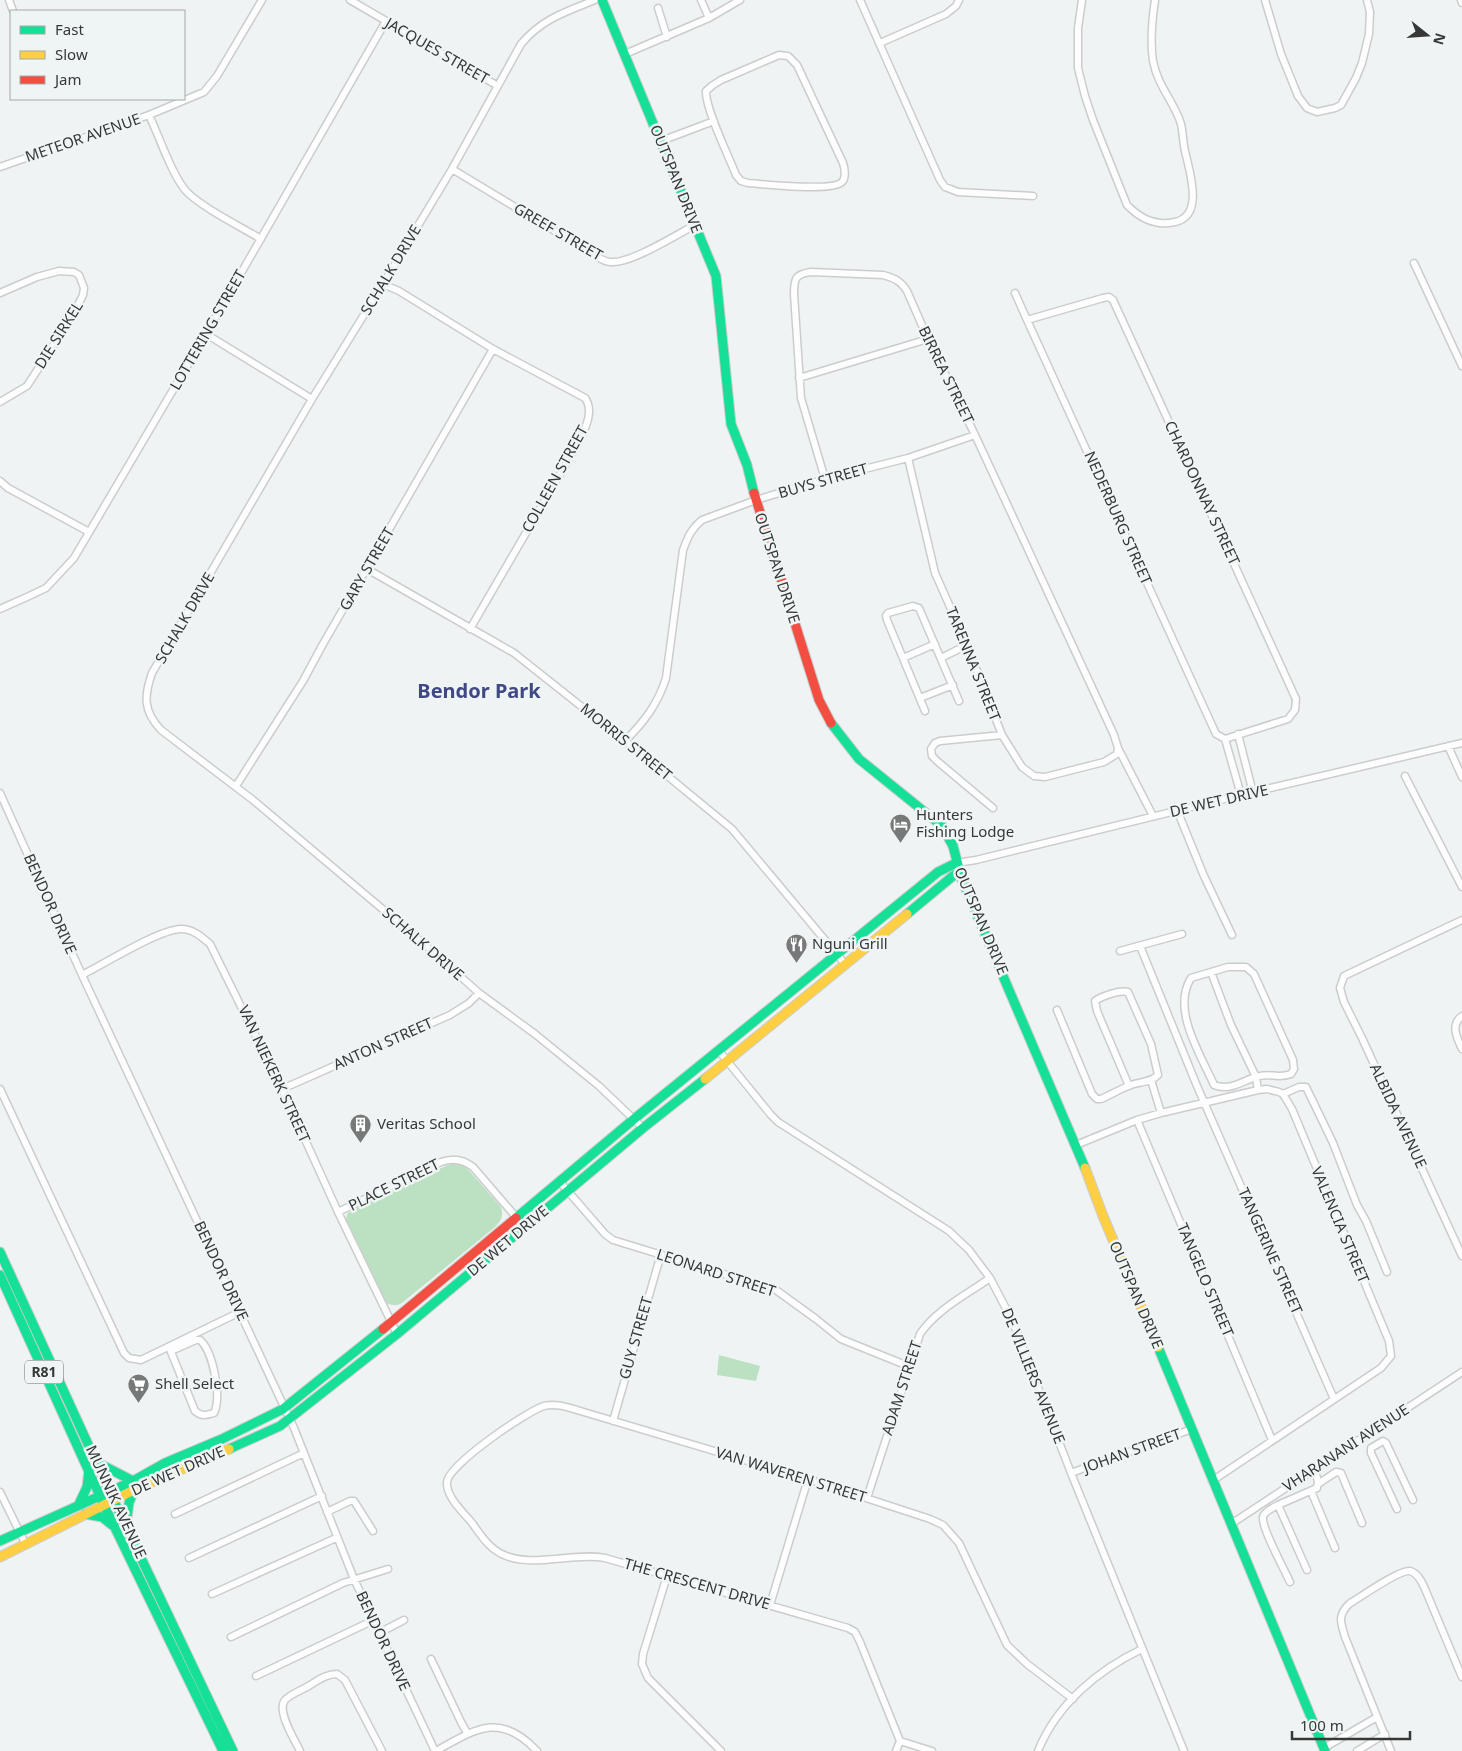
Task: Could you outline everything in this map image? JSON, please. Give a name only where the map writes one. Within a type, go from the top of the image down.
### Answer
[{"type":"street","name":"METEOR AVENUE","points":[[0,167],[149,115],[204,92],[212,84],[262,0]]},
{"type":"street","name":"JACQUES STREET","points":[[350,0],[498,86]]},
{"type":"street","name":"SCHALK DRIVE","points":[[594,0],[558,15],[531,32],[521,44],[452,169],[384,284],[312,399],[152,673],[147,689],[146,704],[152,720],[161,730],[236,786],[424,944],[479,993],[543,1040],[599,1086],[643,1128]]},
{"type":"street","name":"OUTSPAN DRIVE","points":[[602,0],[716,276],[720,301],[729,416],[748,470],[819,700],[825,713],[859,759],[942,826],[950,840],[958,867],[1076,1145],[1103,1216],[1324,1749]]},
{"type":"street","points":[[700,0],[709,18]]},
{"type":"street","points":[[624,54],[709,18],[740,0]]},
{"type":"street","points":[[860,0],[937,174],[945,187],[958,192],[1032,196]]},
{"type":"street","points":[[880,43],[946,14],[956,6],[959,0]]},
{"type":"street","points":[[1082,0],[1078,28],[1078,68],[1093,120],[1128,205],[1136,214],[1149,221],[1164,224],[1182,221],[1188,215],[1192,208],[1193,192],[1181,124],[1174,105],[1160,85],[1153,62],[1151,34],[1155,0]]},
{"type":"street","points":[[1265,0],[1281,54],[1298,96],[1311,111],[1321,112],[1341,105],[1362,64],[1369,34],[1370,12],[1367,0]]},
{"type":"street","points":[[658,8],[667,37]]},
{"type":"street","name":"LOTTERING STREET","points":[[0,609],[39,592],[54,580],[74,558],[206,334],[386,21]]},
{"type":"street","points":[[779,55],[788,56],[797,65],[843,163],[844,177],[842,182],[836,186],[823,188],[740,181],[714,120],[706,98],[707,89],[721,80],[779,55]]},
{"type":"street","points":[[149,115],[178,179],[186,191],[198,201],[261,239]]},
{"type":"street","points":[[661,141],[714,120]]},
{"type":"street","name":"GREEF STREET","points":[[452,169],[604,261],[612,263],[626,260],[653,248],[695,225]]},
{"type":"street","points":[[1414,263],[1462,366]]},
{"type":"street","name":"DIE SIRKEL","points":[[0,293],[59,271],[74,272],[79,275],[84,288],[83,295],[73,316],[27,386],[0,402]]},
{"type":"street","name":"BIRREA STREET","points":[[825,479],[803,408],[799,378],[794,285],[797,276],[803,273],[883,275],[893,277],[907,291],[1114,736],[1117,751],[1152,816]]},
{"type":"street","name":"COLLEEN STREET","points":[[384,284],[399,291],[493,349],[585,398],[588,402],[589,416],[580,440],[470,629]]},
{"type":"street","name":"NEDERBURG STREET","points":[[1015,293],[1216,734],[1225,740],[1241,795]]},
{"type":"street","name":"CHARDONNAY STREET","points":[[1027,320],[1106,297],[1112,299],[1115,304],[1296,699],[1295,710],[1288,719],[1238,734]]},
{"type":"street","points":[[206,334],[312,399]]},
{"type":"street","points":[[799,378],[928,339]]},
{"type":"street","name":"GARY STREET","points":[[236,786],[303,681],[493,349]]},
{"type":"street","name":"BUYS STREET","points":[[625,741],[653,709],[661,694],[666,678],[683,550],[689,534],[702,520],[756,500],[825,479],[908,458],[975,435]]},
{"type":"street","name":"TARENNA STREET","points":[[908,458],[932,565],[967,645],[1002,735],[1022,767],[1034,776],[1045,777],[1104,762],[1117,751]]},
{"type":"street","points":[[0,481],[8,488],[89,532]]},
{"type":"street","name":"MORRIS STREET","points":[[367,569],[514,653],[732,829],[845,964]]},
{"type":"street","points":[[925,711],[887,620],[886,616],[888,613],[916,606],[919,608],[960,701]]},
{"type":"street","points":[[903,658],[935,644]]},
{"type":"street","points":[[941,658],[967,645]]},
{"type":"street","points":[[920,698],[953,685]]},
{"type":"street","points":[[1225,740],[1238,734],[1253,793]]},
{"type":"street","points":[[993,808],[937,761],[932,756],[931,749],[935,743],[940,741],[1002,735]]},
{"type":"street","name":"DE WET DRIVE","points":[[0,1557],[114,1500],[165,1463],[222,1439],[283,1408],[391,1323],[634,1119],[938,872],[976,860],[1152,816],[1462,743]]},
{"type":"street","points":[[1448,746],[1462,777]]},
{"type":"street","points":[[1405,776],[1462,886]]},
{"type":"street","name":"BENDOR DRIVE","points":[[0,793],[82,975],[240,1312],[304,1453],[322,1496],[336,1538],[354,1579],[436,1751]]},
{"type":"street","points":[[1177,810],[1204,876],[1232,935]]},
{"type":"street","name":"DE WET DRIVE","points":[[0,1541],[111,1490],[133,1485],[280,1426],[289,1420],[397,1334],[643,1128],[728,1061],[958,867]]},
{"type":"street","name":"ALBIDA AVENUE","points":[[1462,920],[1344,976],[1340,988],[1344,1002],[1462,1256]]},
{"type":"street","name":"VAN NIEKERK STREET","points":[[82,975],[148,940],[171,931],[181,929],[193,931],[210,944],[282,1089],[338,1212],[397,1334]]},
{"type":"street","points":[[1120,951],[1182,934]]},
{"type":"street","name":"TANGERINE STREET","points":[[1140,946],[1205,1103],[1334,1399]]},
{"type":"street","points":[[1241,966],[1251,970],[1257,978],[1294,1065],[1291,1074],[1283,1077],[1266,1075],[1256,1077],[1228,1087],[1214,1085],[1187,1025],[1183,1007],[1183,1000],[1190,980],[1195,976],[1228,967],[1241,966]]},
{"type":"street","points":[[1211,972],[1231,1025],[1256,1077],[1258,1090]]},
{"type":"street","points":[[1057,1010],[1092,1094],[1101,1099],[1129,1086],[1157,1078],[1158,1075],[1151,1044],[1128,992],[1125,991],[1096,1000],[1095,1005],[1129,1086]]},
{"type":"street","name":"ANTON STREET","points":[[282,1089],[450,1015],[469,1003],[479,993]]},
{"type":"street","points":[[1462,1016],[1458,1019],[1455,1028],[1455,1034],[1462,1049]]},
{"type":"street","name":"DE VILLIERS AVENUE","points":[[719,1051],[778,1122],[949,1232],[969,1250],[990,1278],[1015,1326],[1071,1473],[1184,1751]]},
{"type":"street","points":[[1151,1080],[1161,1113]]},
{"type":"street","points":[[1076,1145],[1137,1120],[1161,1113],[1258,1090],[1273,1090],[1283,1094],[1303,1086],[1306,1087],[1333,1143],[1357,1205],[1366,1221],[1387,1272]]},
{"type":"street","points":[[0,1089],[124,1353],[130,1358],[140,1360],[170,1349],[196,1340],[200,1340],[211,1360],[214,1370],[217,1405],[214,1413],[204,1416],[196,1411],[170,1349]]},
{"type":"street","name":"VALENCIA STREET","points":[[1212,1481],[1387,1363],[1391,1356],[1391,1348],[1292,1109],[1283,1094]]},
{"type":"street","name":"TANGELO STREET","points":[[1137,1120],[1272,1440]]},
{"type":"street","name":"PLACE STREET","points":[[338,1212],[441,1162],[455,1160],[465,1162],[473,1168],[516,1217]]},
{"type":"street","name":"LEONARD STREET","points":[[560,1182],[605,1234],[613,1240],[776,1290],[840,1339],[908,1366]]},
{"type":"street","name":"MUNNIK AVENUE","points":[[0,1252],[126,1526],[233,1751]]},
{"type":"street","name":"GUY STREET","points":[[613,1421],[661,1254]]},
{"type":"street","name":"MUNNIK AVENUE","points":[[0,1276],[104,1505],[223,1751]]},
{"type":"street","name":"ADAM STREET","points":[[867,1498],[908,1366],[920,1334],[926,1325],[939,1314],[990,1278]]},
{"type":"street","points":[[170,1349],[240,1312]]},
{"type":"street","name":"VHARANANI AVENUE","points":[[1230,1524],[1462,1372]]},
{"type":"street","name":"VAN WAVEREN STREET","points":[[447,1481],[453,1470],[480,1447],[525,1416],[540,1408],[554,1405],[808,1480],[930,1519],[943,1525],[950,1531],[965,1554],[1007,1645],[1027,1664],[1072,1699]]},
{"type":"street","name":"JOHAN STREET","points":[[1071,1473],[1192,1429]]},
{"type":"street","points":[[1373,1431],[1379,1442]]},
{"type":"street","points":[[1397,1509],[1371,1453],[1371,1446],[1384,1441],[1386,1443],[1413,1500]]},
{"type":"street","points":[[175,1514],[304,1453]]},
{"type":"street","points":[[98,1462],[133,1485],[126,1526]]},
{"type":"street","points":[[79,1504],[87,1487],[89,1469]]},
{"type":"street","points":[[1314,1469],[1318,1484]]},
{"type":"street","points":[[1290,1582],[1266,1532],[1264,1514],[1278,1505],[1312,1491],[1317,1488],[1318,1484],[1336,1472],[1341,1473],[1362,1523]]},
{"type":"street","points":[[770,1605],[808,1480]]},
{"type":"street","name":"THE CRESCENT DRIVE","points":[[447,1481],[450,1496],[488,1544],[504,1556],[527,1560],[600,1557],[848,1628],[854,1632],[860,1642],[900,1741]]},
{"type":"street","points":[[1312,1491],[1335,1548]]},
{"type":"street","points":[[0,1492],[25,1543]]},
{"type":"street","points":[[189,1558],[322,1496]]},
{"type":"street","points":[[327,1512],[350,1500],[354,1501],[373,1531]]},
{"type":"street","points":[[1278,1505],[1306,1570]]},
{"type":"street","points":[[85,1514],[102,1517],[117,1529]]},
{"type":"street","points":[[212,1594],[336,1538]]},
{"type":"street","points":[[231,1637],[342,1583],[388,1569]]},
{"type":"street","points":[[1391,1751],[1345,1637],[1341,1622],[1342,1611],[1349,1604],[1396,1575],[1408,1570],[1412,1571],[1420,1578],[1462,1677]]},
{"type":"street","points":[[667,1576],[643,1654],[642,1664],[648,1678],[721,1751]]},
{"type":"street","points":[[256,1676],[374,1620]]},
{"type":"street","points":[[379,1633],[404,1620]]},
{"type":"street","points":[[1038,1751],[1044,1738],[1081,1689],[1120,1660],[1142,1649]]},
{"type":"street","points":[[432,1659],[468,1733]]},
{"type":"street","points":[[300,1751],[285,1718],[282,1705],[288,1698],[327,1675],[337,1674],[345,1680],[382,1751]]},
{"type":"street","points":[[1324,1749],[1377,1716]]},
{"type":"street","points":[[436,1751],[468,1733],[490,1727],[508,1729],[523,1738],[537,1751]]},
{"type":"street","points":[[1358,1750],[1384,1734]]},
{"type":"street","points":[[896,1751],[900,1741],[932,1751]]},
{"type":"green space","points":[[450,1164],[459,1164],[466,1167],[501,1207],[502,1213],[499,1223],[402,1303],[388,1304],[383,1301],[346,1221],[347,1214],[353,1209]]},
{"type":"green space","points":[[719,1355],[760,1366],[756,1381],[717,1375]]},
{"type":"traffic: fast","points":[[602,0],[716,276],[731,424],[747,465],[754,493]]},
{"type":"traffic: fast","points":[[831,723],[859,759],[942,826],[953,846],[962,880],[1085,1168]]},
{"type":"traffic: fast","points":[[516,1218],[634,1119],[938,872],[956,863]]},
{"type":"traffic: fast","points":[[907,914],[959,871]]},
{"type":"traffic: fast","points":[[229,1449],[280,1426],[397,1334],[643,1128],[705,1079]]},
{"type":"traffic: fast","points":[[0,1252],[120,1514],[233,1751]]},
{"type":"traffic: fast","points":[[0,1275],[104,1505],[223,1751]]},
{"type":"traffic: fast","points":[[0,1541],[133,1481],[165,1463],[222,1439],[283,1409],[383,1329]]},
{"type":"traffic: fast","points":[[1158,1347],[1325,1751]]},
{"type":"traffic: fast","points":[[98,1463],[133,1481]]},
{"type":"traffic: fast","points":[[79,1504],[87,1487],[89,1470]]},
{"type":"traffic: fast","points":[[126,1525],[129,1503],[134,1490]]},
{"type":"traffic: fast","points":[[85,1514],[102,1517],[112,1525]]},
{"type":"traffic: slow","points":[[705,1079],[907,914]]},
{"type":"traffic: slow","points":[[1085,1168],[1158,1347]]},
{"type":"traffic: slow","points":[[0,1557],[134,1490],[229,1449]]},
{"type":"traffic: jam","points":[[754,493],[819,700],[831,723]]},
{"type":"traffic: jam","points":[[383,1329],[516,1218]]},
{"type":"place","name":"Hunters Fishing Lodge","points":[[900,843]]},
{"type":"place","name":"Nguni Grill","points":[[796,963]]},
{"type":"place","name":"Veritas School","points":[[361,1143]]},
{"type":"place","name":"Shell Select","points":[[139,1403]]},
{"type":"district","name":"Bendor Park","points":[[479,691]]}]
